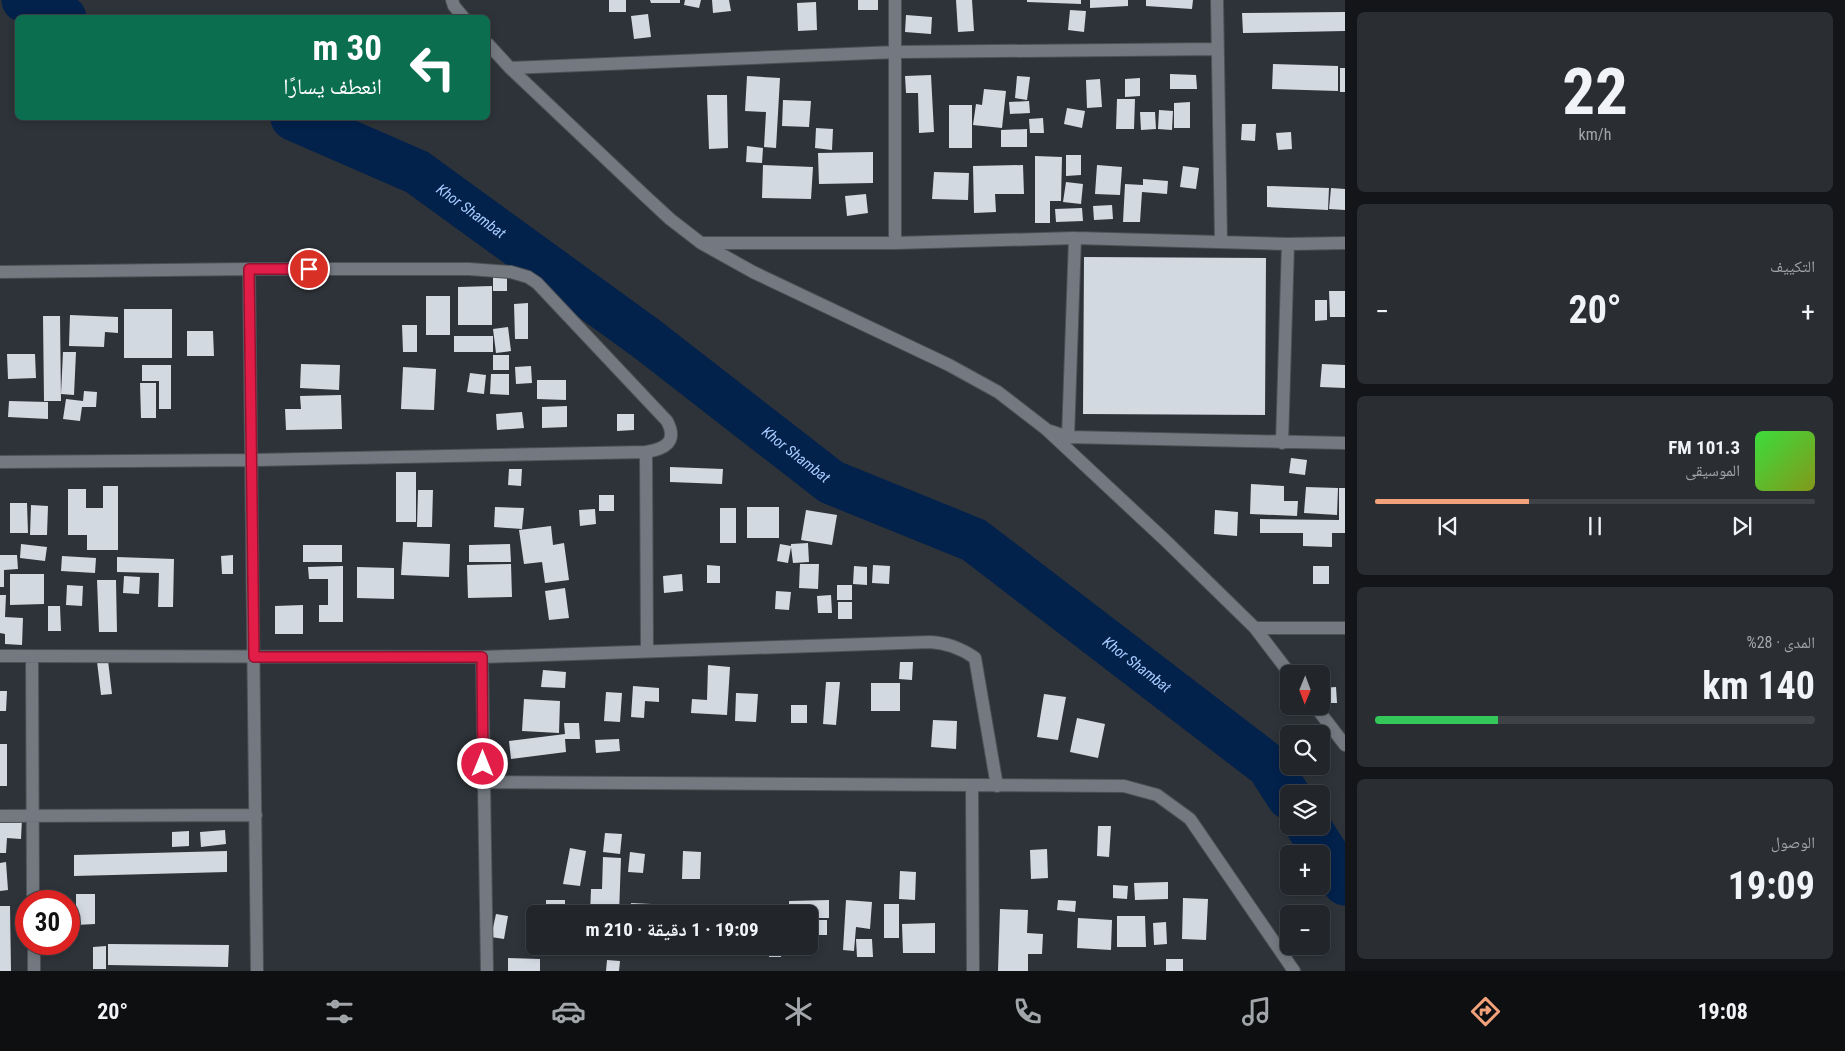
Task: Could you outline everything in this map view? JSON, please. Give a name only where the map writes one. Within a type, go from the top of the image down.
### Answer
[{"type":"street","points":[[452,0],[454,6],[462,15]]},
{"type":"street","points":[[895,0],[895,243]]},
{"type":"street","points":[[1217,0],[1221,242]]},
{"type":"street","points":[[490,46],[510,68],[664,212],[701,243],[753,272],[949,365],[998,392],[1046,429],[1166,541],[1255,628],[1283,665]]},
{"type":"street","points":[[510,68],[896,52],[1217,49]]},
{"type":"street","points":[[701,243],[895,243],[1075,238],[1288,244],[1345,243]]},
{"type":"street","points":[[1068,437],[1075,238]]},
{"type":"street","points":[[1282,442],[1288,244]]},
{"type":"street","points":[[249,269],[257,971]]},
{"type":"street","points":[[0,272],[249,269],[469,269],[511,272],[528,277],[537,283],[667,421],[671,433],[670,441],[666,447],[646,452],[251,460],[0,462]]},
{"type":"street","points":[[1046,429],[1068,437],[1345,443]]},
{"type":"street","points":[[646,452],[647,651]]},
{"type":"street","points":[[1255,628],[1345,628]]},
{"type":"street","points":[[0,656],[482,657],[946,643],[964,650],[975,658],[998,786]]},
{"type":"street","points":[[32,656],[34,890]]},
{"type":"street","points":[[482,657],[487,971]]},
{"type":"street","points":[[1322,715],[1345,745]]},
{"type":"street","points":[[483,782],[1124,786],[1157,795],[1190,819],[1294,971]]},
{"type":"street","points":[[972,786],[973,971]]},
{"type":"street","points":[[0,816],[256,815]]},
{"type":"street","points":[[34,955],[34,971]]},
{"type":"building","points":[[609,0],[626,0],[626,12],[609,12]]},
{"type":"building","points":[[650,0],[680,0],[680,3],[651,3]]},
{"type":"building","points":[[685,0],[701,0],[699,8],[684,5]]},
{"type":"building","points":[[712,0],[729,0],[731,11],[713,13]]},
{"type":"building","points":[[858,0],[878,0],[878,10],[858,10]]},
{"type":"building","points":[[956,0],[972,0],[974,31],[958,32]]},
{"type":"building","points":[[1027,0],[1081,0],[1081,4],[1027,2]]},
{"type":"building","points":[[1090,0],[1128,0],[1128,6],[1090,8]]},
{"type":"building","points":[[1146,0],[1193,0],[1192,9],[1146,6]]},
{"type":"building","points":[[816,2],[817,30],[798,31],[797,3]]},
{"type":"building","points":[[1070,10],[1086,11],[1084,32],[1068,30]]},
{"type":"building","points":[[1345,12],[1345,31],[1243,33],[1242,13]]},
{"type":"building","points":[[648,14],[651,37],[634,39],[631,16]]},
{"type":"building","points":[[906,15],[932,17],[931,34],[905,32]]},
{"type":"building","points":[[1273,64],[1338,66],[1338,91],[1272,89]]},
{"type":"building","points":[[1340,68],[1345,68],[1345,92],[1340,92]]},
{"type":"building","points":[[1170,74],[1196,75],[1197,89],[1170,89]]},
{"type":"building","points":[[931,75],[934,132],[919,133],[918,93],[906,93],[905,76]]},
{"type":"building","points":[[747,76],[780,78],[776,148],[764,147],[766,112],[745,111]]},
{"type":"building","points":[[1017,76],[1030,77],[1027,100],[1015,98]]},
{"type":"building","points":[[1140,78],[1140,96],[1125,97],[1125,79]]},
{"type":"building","points":[[1100,79],[1102,107],[1087,108],[1086,80]]},
{"type":"building","points":[[984,89],[1006,91],[1002,128],[973,125],[976,104],[982,105]]},
{"type":"building","points":[[707,95],[727,95],[728,148],[709,149]]},
{"type":"building","points":[[1117,99],[1135,99],[1134,129],[1116,129]]},
{"type":"building","points":[[783,100],[811,101],[809,127],[782,126]]},
{"type":"building","points":[[1029,101],[1030,113],[1010,114],[1009,102]]},
{"type":"building","points":[[1190,102],[1190,128],[1174,128],[1174,103]]},
{"type":"building","points":[[949,105],[972,105],[972,148],[949,148]]},
{"type":"building","points":[[1067,108],[1085,111],[1082,128],[1064,124]]},
{"type":"building","points":[[1159,110],[1173,111],[1172,130],[1158,129]]},
{"type":"building","points":[[1140,112],[1155,112],[1156,129],[1141,130]]},
{"type":"building","points":[[1043,118],[1044,133],[1030,133],[1029,119]]},
{"type":"building","points":[[1242,124],[1256,124],[1255,141],[1241,140]]},
{"type":"building","points":[[816,128],[833,129],[832,150],[815,148]]},
{"type":"building","points":[[1027,129],[1027,147],[1001,147],[1001,130]]},
{"type":"building","points":[[1291,132],[1292,149],[1278,150],[1276,133]]},
{"type":"building","points":[[747,146],[763,148],[762,163],[746,162]]},
{"type":"building","points":[[873,152],[873,183],[819,184],[818,153]]},
{"type":"building","points":[[1066,155],[1081,155],[1081,175],[1066,176]]},
{"type":"building","points":[[1035,156],[1062,157],[1061,201],[1050,201],[1050,223],[1035,223]]},
{"type":"building","points":[[763,165],[813,167],[811,199],[762,198]]},
{"type":"building","points":[[1023,165],[1024,194],[995,194],[996,212],[974,213],[973,166]]},
{"type":"building","points":[[1097,165],[1122,167],[1120,195],[1095,194]]},
{"type":"building","points":[[1183,166],[1199,168],[1196,189],[1180,187]]},
{"type":"building","points":[[934,172],[969,173],[968,200],[932,199]]},
{"type":"building","points":[[1143,179],[1168,181],[1167,194],[1142,192],[1140,222],[1123,222],[1125,184],[1143,185]]},
{"type":"building","points":[[1066,182],[1083,184],[1081,204],[1063,202]]},
{"type":"building","points":[[1267,186],[1329,188],[1328,210],[1267,207]]},
{"type":"building","points":[[1331,188],[1345,189],[1345,210],[1329,209]]},
{"type":"building","points":[[866,194],[868,213],[847,216],[845,196]]},
{"type":"building","points":[[1112,205],[1113,219],[1094,220],[1093,206]]},
{"type":"building","points":[[1082,208],[1083,221],[1056,222],[1055,209]]},
{"type":"building","points":[[1084,257],[1266,258],[1265,415],[1083,414]]},
{"type":"building","points":[[493,274],[507,274],[507,291],[493,291]]},
{"type":"building","points":[[492,286],[492,325],[458,325],[458,287]]},
{"type":"building","points":[[1329,291],[1345,291],[1345,317],[1330,317]]},
{"type":"building","points":[[426,296],[450,296],[450,335],[426,335]]},
{"type":"building","points":[[1315,300],[1327,300],[1327,320],[1315,321]]},
{"type":"building","points":[[528,303],[528,339],[515,339],[514,304]]},
{"type":"building","points":[[124,309],[172,309],[172,358],[124,358]]},
{"type":"building","points":[[70,315],[118,317],[118,333],[105,332],[104,347],[69,346]]},
{"type":"building","points":[[43,316],[60,316],[61,401],[44,401]]},
{"type":"building","points":[[402,325],[417,325],[417,352],[403,352]]},
{"type":"building","points":[[508,327],[511,351],[496,353],[493,329]]},
{"type":"building","points":[[187,331],[213,331],[214,356],[187,356]]},
{"type":"building","points":[[454,336],[493,336],[493,352],[454,352]]},
{"type":"building","points":[[63,352],[76,352],[74,395],[61,394]]},
{"type":"building","points":[[7,354],[35,354],[36,378],[8,379]]},
{"type":"building","points":[[493,355],[509,355],[509,370],[493,370]]},
{"type":"building","points":[[301,364],[340,365],[339,390],[300,388]]},
{"type":"building","points":[[1322,364],[1345,365],[1345,388],[1320,387]]},
{"type":"building","points":[[142,365],[171,365],[171,409],[159,409],[159,381],[142,381]]},
{"type":"building","points":[[531,366],[532,383],[516,384],[515,367]]},
{"type":"building","points":[[403,367],[436,369],[434,410],[401,409]]},
{"type":"building","points":[[470,373],[486,375],[484,394],[467,392]]},
{"type":"building","points":[[491,374],[509,374],[509,395],[490,394]]},
{"type":"building","points":[[537,380],[566,380],[566,400],[537,399]]},
{"type":"building","points":[[140,383],[156,383],[156,418],[141,418]]},
{"type":"building","points":[[84,391],[97,392],[96,407],[82,407],[80,421],[63,419],[66,399],[83,401]]},
{"type":"building","points":[[341,395],[342,429],[286,430],[285,409],[301,409],[300,396]]},
{"type":"building","points":[[9,401],[48,402],[48,419],[8,417]]},
{"type":"building","points":[[567,406],[567,427],[542,428],[542,407]]},
{"type":"building","points":[[522,412],[524,428],[497,430],[496,414]]},
{"type":"building","points":[[617,414],[634,414],[634,430],[617,431]]},
{"type":"building","points":[[1291,458],[1307,460],[1305,475],[1289,473]]},
{"type":"building","points":[[670,467],[723,469],[722,484],[670,482]]},
{"type":"building","points":[[509,469],[522,469],[521,486],[508,485]]},
{"type":"building","points":[[396,472],[416,472],[416,522],[396,522]]},
{"type":"building","points":[[1251,484],[1284,486],[1284,501],[1298,501],[1297,516],[1250,514]]},
{"type":"building","points":[[103,486],[118,486],[118,550],[87,550],[87,535],[68,535],[68,489],[86,489],[86,508],[103,508]]},
{"type":"building","points":[[1306,487],[1338,488],[1337,515],[1304,513]]},
{"type":"building","points":[[1339,488],[1345,488],[1345,533],[1332,533],[1332,547],[1303,546],[1303,533],[1260,533],[1260,519],[1339,520]]},
{"type":"building","points":[[418,490],[433,490],[432,527],[417,527]]},
{"type":"building","points":[[599,495],[614,495],[614,511],[599,511]]},
{"type":"building","points":[[10,503],[27,503],[28,533],[10,533]]},
{"type":"building","points":[[31,505],[48,506],[47,535],[30,535]]},
{"type":"building","points":[[495,507],[524,508],[522,529],[494,527]]},
{"type":"building","points":[[747,507],[779,507],[779,538],[747,538]]},
{"type":"building","points":[[720,508],[736,508],[736,543],[720,543]]},
{"type":"building","points":[[595,509],[596,524],[580,526],[579,510]]},
{"type":"building","points":[[806,510],[837,515],[832,545],[801,540]]},
{"type":"building","points":[[1215,510],[1238,512],[1237,536],[1214,534]]},
{"type":"building","points":[[551,526],[553,545],[564,543],[569,580],[545,583],[542,562],[524,564],[519,530]]},
{"type":"building","points":[[403,542],[450,544],[449,577],[401,575]]},
{"type":"building","points":[[808,543],[809,562],[793,563],[791,547],[788,563],[777,561],[780,544],[791,546],[791,544]]},
{"type":"building","points":[[21,544],[47,547],[45,561],[20,558]]},
{"type":"building","points":[[510,544],[511,562],[469,562],[469,545]]},
{"type":"building","points":[[303,545],[342,545],[342,562],[303,562]]},
{"type":"building","points":[[0,555],[17,555],[18,569],[4,570],[4,587],[0,587]]},
{"type":"building","points":[[233,555],[233,574],[222,574],[221,556]]},
{"type":"building","points":[[62,556],[96,558],[95,573],[61,571]]},
{"type":"building","points":[[117,557],[174,559],[173,607],[158,607],[159,573],[117,572]]},
{"type":"building","points":[[511,564],[512,597],[468,598],[467,565]]},
{"type":"building","points":[[800,564],[819,564],[818,589],[799,588]]},
{"type":"building","points":[[707,565],[720,566],[720,583],[707,583]]},
{"type":"building","points":[[873,565],[890,566],[889,584],[872,583]]},
{"type":"building","points":[[343,566],[343,622],[319,622],[319,605],[328,605],[328,579],[309,579],[308,567]]},
{"type":"building","points":[[854,566],[867,567],[867,585],[853,584]]},
{"type":"building","points":[[1313,566],[1329,566],[1329,584],[1313,584]]},
{"type":"building","points":[[357,567],[394,568],[394,599],[357,598]]},
{"type":"building","points":[[10,574],[44,574],[44,604],[10,605]]},
{"type":"building","points":[[682,574],[683,591],[664,593],[663,576]]},
{"type":"building","points":[[124,576],[140,577],[139,594],[123,593]]},
{"type":"building","points":[[97,580],[116,580],[117,632],[99,632]]},
{"type":"building","points":[[67,585],[83,586],[82,606],[66,605]]},
{"type":"building","points":[[837,585],[852,585],[852,600],[837,600]]},
{"type":"building","points":[[565,588],[569,618],[549,620],[545,591]]},
{"type":"building","points":[[776,591],[791,592],[789,610],[775,609]]},
{"type":"building","points":[[0,595],[6,595],[5,617],[23,618],[22,645],[5,644],[5,634],[0,633]]},
{"type":"building","points":[[831,595],[832,613],[818,613],[817,596]]},
{"type":"building","points":[[838,602],[852,602],[852,619],[838,619]]},
{"type":"building","points":[[303,605],[303,634],[275,634],[275,606]]},
{"type":"building","points":[[48,606],[60,606],[61,631],[48,631]]},
{"type":"building","points":[[107,652],[112,694],[101,695],[96,653]]},
{"type":"building","points":[[900,662],[913,662],[912,680],[899,679]]},
{"type":"building","points":[[708,665],[730,667],[727,715],[691,713],[692,699],[707,700]]},
{"type":"building","points":[[543,670],[566,672],[565,688],[541,687]]},
{"type":"building","points":[[826,682],[840,682],[836,725],[823,724]]},
{"type":"building","points":[[871,683],[900,683],[900,711],[871,711]]},
{"type":"building","points":[[633,686],[659,688],[659,702],[645,701],[644,718],[631,717]]},
{"type":"building","points":[[1330,687],[1336,687],[1337,703],[1330,703]]},
{"type":"building","points":[[0,691],[7,691],[6,711],[0,711]]},
{"type":"building","points":[[606,692],[622,693],[620,722],[604,721]]},
{"type":"building","points":[[736,693],[758,694],[756,722],[735,721]]},
{"type":"building","points":[[1044,694],[1066,697],[1058,740],[1037,737]]},
{"type":"building","points":[[524,699],[560,701],[559,733],[522,731]]},
{"type":"building","points":[[791,705],[807,705],[807,723],[791,723]]},
{"type":"building","points":[[1077,718],[1105,724],[1098,758],[1070,752]]},
{"type":"building","points":[[933,720],[957,721],[956,749],[931,747]]},
{"type":"building","points":[[564,723],[579,723],[580,739],[565,739],[566,752],[511,759],[509,741],[565,734]]},
{"type":"building","points":[[619,739],[620,751],[596,753],[595,740]]},
{"type":"building","points":[[0,744],[7,744],[7,786],[0,786]]},
{"type":"building","points":[[0,818],[22,819],[21,839],[7,838],[6,853],[0,853]]},
{"type":"building","points":[[1098,826],[1111,826],[1109,857],[1097,856]]},
{"type":"building","points":[[225,830],[226,844],[201,847],[200,832]]},
{"type":"building","points":[[189,831],[189,846],[172,847],[172,832]]},
{"type":"building","points":[[605,833],[622,834],[620,854],[603,852]]},
{"type":"building","points":[[570,848],[586,851],[580,886],[563,884]]},
{"type":"building","points":[[1047,849],[1048,878],[1031,879],[1030,850]]},
{"type":"building","points":[[227,851],[227,872],[74,876],[74,855]]},
{"type":"building","points":[[683,851],[701,852],[700,879],[682,879]]},
{"type":"building","points":[[630,852],[645,854],[643,873],[628,872]]},
{"type":"building","points":[[603,857],[621,858],[619,905],[590,905],[591,889],[602,889]]},
{"type":"building","points":[[6,862],[8,890],[0,891],[0,863]]},
{"type":"building","points":[[900,871],[916,872],[915,900],[899,899]]},
{"type":"building","points":[[1168,882],[1168,899],[1135,900],[1134,883]]},
{"type":"building","points":[[1113,885],[1128,886],[1127,899],[1113,898]]},
{"type":"building","points":[[80,894],[95,894],[95,924],[80,925]]},
{"type":"building","points":[[1183,898],[1208,899],[1206,940],[1182,939]]},
{"type":"building","points":[[546,900],[565,900],[565,905],[546,905]]},
{"type":"building","points":[[829,900],[829,918],[818,918],[818,905],[789,905],[789,901]]},
{"type":"building","points":[[846,900],[872,902],[870,929],[856,927],[854,951],[843,950]]},
{"type":"building","points":[[1058,900],[1076,901],[1075,912],[1057,910]]},
{"type":"building","points":[[631,903],[673,905],[631,905]]},
{"type":"building","points":[[884,904],[899,904],[899,938],[884,938]]},
{"type":"building","points":[[0,906],[10,906],[11,971],[0,971]]},
{"type":"building","points":[[1000,909],[1028,910],[1027,933],[1043,934],[1042,954],[1028,954],[1028,971],[998,971]]},
{"type":"building","points":[[496,914],[508,916],[504,939],[491,937]]},
{"type":"building","points":[[1117,916],[1145,916],[1146,947],[1117,947]]},
{"type":"building","points":[[1078,918],[1112,920],[1111,950],[1077,948]]},
{"type":"building","points":[[818,920],[827,920],[827,935],[818,935]]},
{"type":"building","points":[[1166,922],[1167,944],[1154,945],[1153,923]]},
{"type":"building","points":[[935,923],[935,953],[903,953],[902,924]]},
{"type":"building","points":[[856,939],[872,939],[873,957],[857,957]]},
{"type":"building","points":[[108,944],[229,945],[228,967],[108,965]]},
{"type":"building","points":[[106,946],[106,969],[93,969],[93,947]]},
{"type":"building","points":[[769,955],[781,955],[781,957],[769,957]]},
{"type":"building","points":[[508,958],[540,959],[540,971],[508,971]]},
{"type":"building","points":[[1166,959],[1183,959],[1183,971],[1166,971]]},
{"type":"building","points":[[607,960],[620,961],[619,971],[606,971]]},
{"type":"waterway","name":"Khor Shambat","points":[[24,0],[57,15]]},
{"type":"waterway","name":"Khor Shambat","points":[[298,120],[417,172],[647,339],[831,482],[974,540],[1269,766],[1281,785]]},
{"type":"waterway","name":"Khor Shambat","points":[[1314,835],[1345,883]]},
{"type":"route","points":[[309,269],[249,269],[254,657],[482,657],[483,764]]}]
